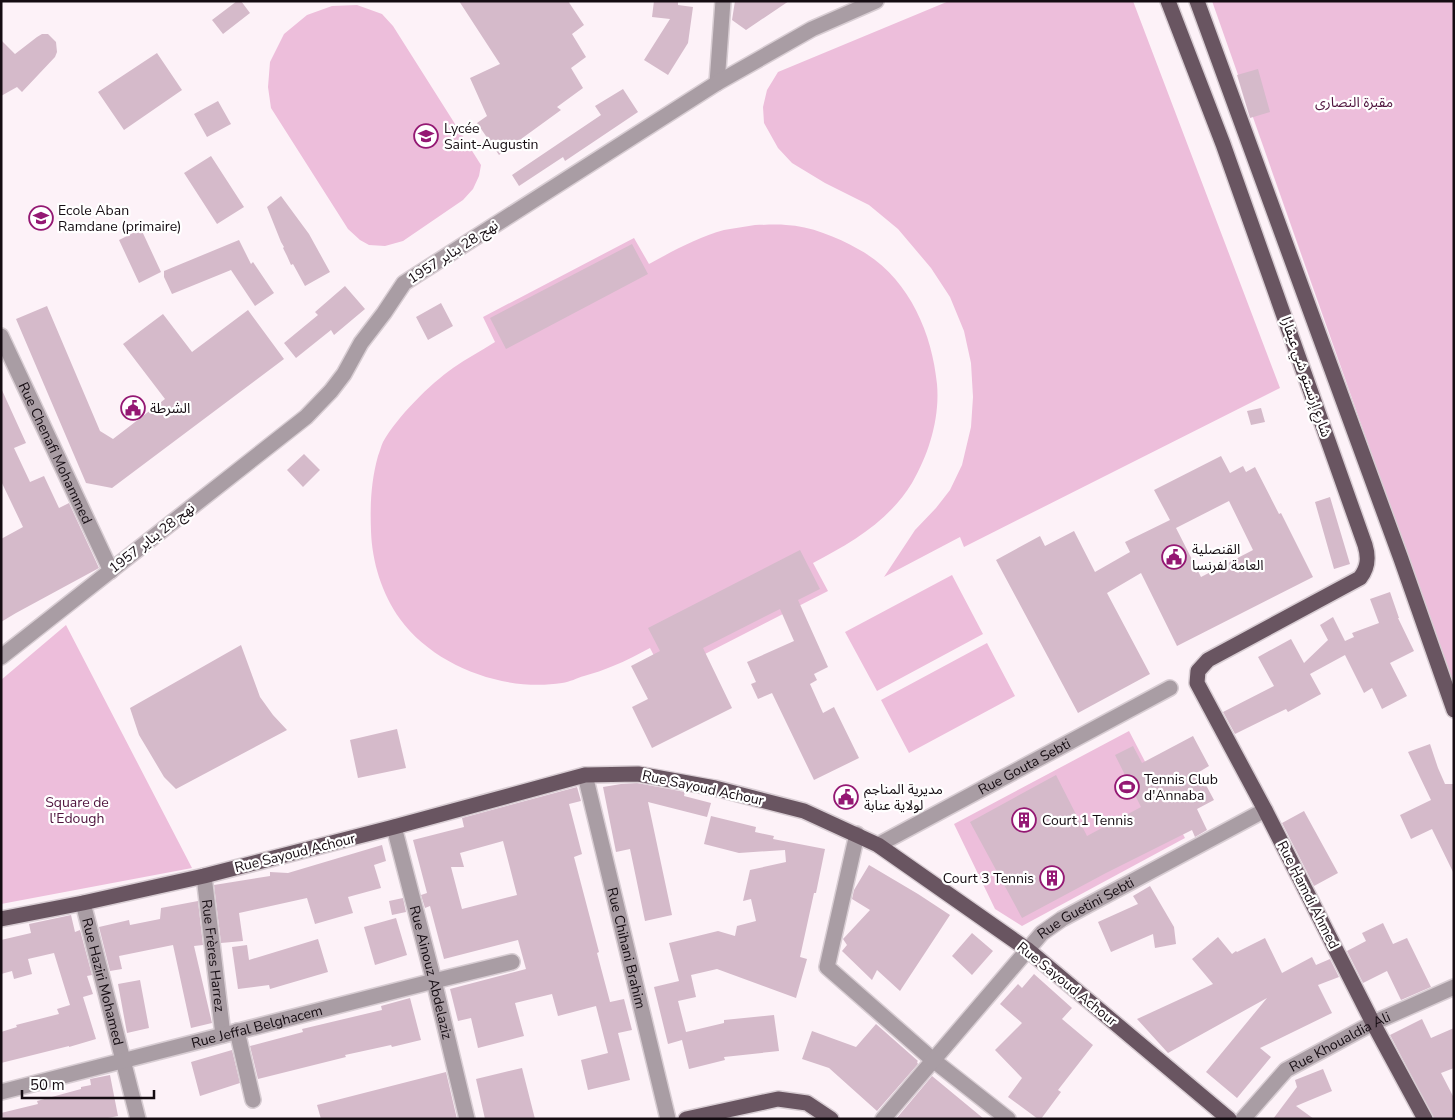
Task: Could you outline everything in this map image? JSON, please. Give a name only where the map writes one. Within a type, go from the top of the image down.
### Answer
[{"type":"main road","name":"شارع إرنستو شي عيفارا","points":[[1168,1],[1223,144],[1365,545],[1368,561],[1367,567],[1360,578],[1208,660],[1198,670]]},
{"type":"main road","name":"شارع إرنستو شي عيفارا","points":[[1198,1],[1454,710]]},
{"type":"main road","points":[[1223,144],[1246,135]]},
{"type":"main road","name":"Rue Hamdi Ahmed","points":[[1198,670],[1197,683],[1199,690],[1265,810],[1424,1119]]},
{"type":"main road","name":"Rue Sayoud Achour","points":[[1,919],[204,876],[394,828],[585,775],[638,774],[715,788],[804,811],[878,845],[1028,950],[1229,1119]]},
{"type":"main road","points":[[686,1119],[778,1099],[807,1104],[831,1119]]},
{"type":"street","points":[[717,83],[723,1]]},
{"type":"street","name":"نهج 28 يناير 1957","points":[[1,657],[306,416],[332,390],[344,374],[361,343],[404,283],[717,83],[812,29],[876,1]]},
{"type":"street","name":"Rue Chenafi Mohammed","points":[[1,336],[111,571]]},
{"type":"street","name":"Rue Gouta Sebti","points":[[878,845],[1170,688]]},
{"type":"street","name":"Rue Chihani Brahim","points":[[585,775],[668,1119]]},
{"type":"street","name":"Rue Guetini Sebti","points":[[883,1119],[1042,933],[1062,919],[1265,810]]},
{"type":"street","name":"Rue Ainouz Abdelaziz","points":[[394,828],[434,981],[467,1119]]},
{"type":"street","points":[[857,834],[827,967],[933,1060],[1008,1119]]},
{"type":"street","name":"Rue Frères Harrez","points":[[204,876],[230,1033],[253,1100]]},
{"type":"street","name":"Rue Haziri Mohamed","points":[[83,903],[138,1119]]},
{"type":"street","name":"Rue Jeffal Belghacem","points":[[1,1092],[512,962]]},
{"type":"street","name":"Rue Khoualdia Ali","points":[[1243,1119],[1286,1070],[1373,1023],[1454,987]]},
{"type":"green space","points":[[949,1],[1133,1],[1280,388],[964,547],[960,537],[884,577],[915,530],[950,490],[962,465],[971,427],[973,397],[971,363],[964,331],[950,297],[931,268],[898,229],[869,205],[825,183],[792,163],[778,148],[764,123],[763,107],[767,90],[778,72]]},
{"type":"green space","name":"مقبرة النصارى","points":[[1212,1],[1454,1],[1454,688]]},
{"type":"green space","points":[[357,5],[382,14],[393,26],[481,165],[479,176],[473,189],[463,200],[403,241],[385,246],[369,245],[348,229],[271,108],[268,87],[270,62],[284,34],[307,15],[332,6]]},
{"type":"green space","points":[[755,225],[804,227],[832,236],[858,249],[875,260],[890,274],[914,306],[923,325],[934,364],[937,384],[937,410],[924,460],[903,497],[881,520],[868,530],[813,563],[828,591],[664,675],[650,648],[627,660],[571,681],[540,685],[518,684],[495,679],[452,663],[432,651],[400,619],[383,588],[373,554],[371,512],[374,475],[382,444],[389,432],[424,392],[444,375],[495,342],[483,317],[634,238],[649,264],[705,236],[724,230]]},
{"type":"green space","points":[[952,575],[983,634],[877,691],[845,632]]},
{"type":"green space","name":"Square de l'Edough","points":[[66,625],[192,868],[1,904],[1,680]]},
{"type":"green space","points":[[987,643],[1015,696],[909,753],[881,700]]},
{"type":"green space","points":[[1129,731],[1185,838],[1022,926],[995,909],[954,824]]},
{"type":"building","points":[[237,1],[241,1],[250,13],[223,34],[212,20]]},
{"type":"building","points":[[459,1],[568,1],[584,25],[572,34],[586,57],[571,68],[583,88],[557,107],[561,110],[499,155],[477,123],[487,116],[470,78],[500,64]]},
{"type":"building","points":[[654,1],[678,1],[678,5],[693,7],[688,43],[668,75],[644,60],[670,19],[652,17]]},
{"type":"building","points":[[735,1],[789,1],[746,30],[732,20]]},
{"type":"building","points":[[42,34],[48,34],[56,42],[57,52],[55,57],[22,92],[17,87],[1,96],[1,40],[15,54]]},
{"type":"building","points":[[157,53],[182,90],[124,130],[98,92]]},
{"type":"building","points":[[1258,69],[1270,112],[1250,118],[1237,75]]},
{"type":"building","points":[[623,89],[638,112],[565,161],[563,157],[519,186],[512,175],[601,115],[595,106]]},
{"type":"building","points":[[218,101],[231,124],[207,137],[194,114]]},
{"type":"building","points":[[211,156],[244,207],[217,224],[184,173]]},
{"type":"building","points":[[281,196],[309,234],[330,272],[305,286],[293,264],[291,265],[267,207]]},
{"type":"building","points":[[141,229],[161,272],[139,283],[119,240]]},
{"type":"building","points":[[239,240],[251,264],[253,262],[274,293],[255,306],[231,270],[172,294],[164,277],[164,271]]},
{"type":"building","points":[[632,244],[648,274],[506,349],[490,318]]},
{"type":"building","points":[[345,286],[365,309],[334,335],[331,330],[296,358],[284,343],[318,315],[315,312]]},
{"type":"building","points":[[441,303],[453,326],[428,340],[416,317]]},
{"type":"building","points":[[47,306],[100,431],[113,439],[165,399],[123,344],[163,314],[192,352],[248,310],[284,359],[112,488],[86,483],[16,319]]},
{"type":"building","points":[[1,388],[26,443],[14,448],[30,482],[44,476],[59,508],[69,503],[99,568],[1,622],[1,539],[23,527],[1,481]]},
{"type":"building","points":[[1261,408],[1265,422],[1251,425],[1247,411]]},
{"type":"building","points":[[304,454],[320,470],[303,487],[287,470]]},
{"type":"building","points":[[1221,456],[1230,473],[1243,466],[1246,472],[1255,467],[1279,514],[1281,513],[1313,577],[1177,646],[1141,573],[1107,593],[1150,674],[1078,713],[996,560],[1040,536],[1045,546],[1074,531],[1095,572],[1130,552],[1125,542],[1170,520],[1154,490]],"holes":[[[1229,501],[1253,550],[1201,577],[1176,528]]]},
{"type":"building","points":[[1330,497],[1350,564],[1334,569],[1315,502]]},
{"type":"building","points":[[800,550],[820,589],[798,600],[828,667],[814,674],[817,680],[810,684],[823,713],[834,707],[859,758],[814,780],[772,693],[758,699],[751,684],[756,682],[747,662],[794,641],[780,609],[703,648],[732,708],[652,748],[632,707],[648,699],[631,666],[660,651],[648,628]]},
{"type":"building","points":[[1390,592],[1398,618],[1414,651],[1390,663],[1407,696],[1382,709],[1372,688],[1364,693],[1345,655],[1310,674],[1321,694],[1288,712],[1286,709],[1235,734],[1223,712],[1274,686],[1258,657],[1291,639],[1304,663],[1328,640],[1320,625],[1333,617],[1345,641],[1354,637],[1352,633],[1379,623],[1370,599]]},
{"type":"building","points":[[241,645],[260,697],[287,730],[176,789],[164,777],[139,735],[130,708]]},
{"type":"building","points":[[397,729],[406,768],[358,778],[350,740]]},
{"type":"building","points":[[1193,736],[1209,766],[1199,772],[1214,800],[1197,809],[1207,830],[1195,837],[1192,830],[1022,918],[970,822],[1056,775],[1087,836],[1141,807],[1115,755],[1133,746],[1142,763]]},
{"type":"building","points":[[1430,744],[1445,784],[1454,784],[1454,874],[1432,829],[1411,839],[1400,815],[1431,800],[1408,752]]},
{"type":"building","points":[[637,783],[685,792],[684,796],[711,803],[707,817],[648,802],[672,915],[645,921],[630,849],[616,852],[603,787]]},
{"type":"building","points":[[577,787],[581,801],[569,804],[582,854],[574,857],[610,1002],[624,999],[632,1030],[618,1033],[630,1080],[588,1090],[581,1060],[608,1053],[596,1006],[558,1016],[552,994],[515,1003],[524,1036],[478,1048],[471,1018],[458,1021],[450,989],[526,969],[518,940],[444,959],[430,906],[425,908],[421,895],[427,893],[413,840],[464,827],[462,818]],"holes":[[[503,841],[517,895],[462,909],[451,867],[464,867],[460,853]]]},
{"type":"building","points":[[1304,811],[1338,873],[1314,886],[1282,823]]},
{"type":"building","points":[[711,816],[756,827],[755,832],[774,836],[773,839],[825,849],[800,957],[807,959],[796,998],[717,969],[691,975],[696,997],[678,1001],[686,1032],[724,1023],[724,1020],[774,1015],[779,1051],[724,1057],[725,1060],[689,1069],[682,1040],[668,1044],[654,987],[679,981],[669,943],[718,931],[735,936],[737,926],[756,921],[751,899],[743,901],[750,870],[786,862],[785,850],[739,853],[704,844]]},
{"type":"building","points":[[382,845],[386,861],[374,865],[381,888],[348,897],[353,913],[315,924],[307,898],[239,913],[243,941],[221,943],[214,885],[270,876],[270,872],[288,873]]},
{"type":"building","points":[[869,865],[950,915],[900,991],[877,970],[872,980],[842,951],[847,945],[843,939],[870,910],[852,899],[854,890]]},
{"type":"building","points":[[1150,886],[1174,927],[1176,944],[1155,948],[1153,934],[1111,952],[1098,922],[1138,904],[1133,896]]},
{"type":"building","points":[[403,898],[406,912],[392,915],[389,901]]},
{"type":"building","points":[[198,901],[203,945],[194,946],[212,1023],[191,1028],[173,945],[119,956],[122,969],[110,971],[99,927],[129,920],[130,925],[160,919],[161,908]]},
{"type":"building","points":[[71,915],[75,932],[80,930],[92,975],[87,976],[93,994],[83,997],[96,1039],[1,1063],[1,1032],[17,1027],[16,1025],[59,1014],[57,1009],[70,1005],[54,953],[28,959],[32,974],[14,979],[12,971],[1,974],[1,940],[31,933],[29,924]]},
{"type":"building","points":[[396,918],[407,955],[375,965],[364,927]]},
{"type":"building","points":[[1383,923],[1393,944],[1407,938],[1431,987],[1401,1000],[1387,971],[1363,983],[1347,951],[1366,941],[1362,933]]},
{"type":"building","points":[[972,933],[993,951],[972,975],[952,956]]},
{"type":"building","points":[[1218,937],[1232,954],[1265,938],[1282,973],[1312,957],[1316,965],[1330,959],[1339,977],[1318,985],[1332,1013],[1260,1048],[1271,1057],[1237,1098],[1206,1072],[1267,998],[1168,1053],[1137,1019],[1213,984],[1192,959]]},
{"type":"building","points":[[318,939],[328,972],[270,989],[269,985],[238,989],[232,947],[247,945],[249,960]]},
{"type":"building","points":[[1034,974],[1072,1008],[1062,1019],[1093,1045],[1058,1090],[1061,1092],[1041,1119],[1038,1119],[1008,1097],[1022,1078],[995,1050],[1022,1023],[1000,1004],[1018,984],[1022,988]]},
{"type":"building","points":[[140,980],[149,1028],[127,1033],[118,984]]},
{"type":"building","points":[[410,998],[421,1040],[345,1055],[346,1057],[258,1079],[250,1046],[303,1032],[302,1029],[382,1010],[381,1006]]},
{"type":"building","points":[[1422,1019],[1431,1038],[1454,1028],[1454,1068],[1441,1073],[1454,1098],[1454,1119],[1434,1119],[1390,1035]]},
{"type":"building","points":[[876,1024],[918,1061],[918,1064],[877,1111],[829,1068],[802,1059],[812,1031],[856,1047]]},
{"type":"building","points":[[232,1050],[240,1083],[200,1096],[191,1062]]},
{"type":"building","points":[[522,1068],[535,1119],[485,1119],[476,1079]]},
{"type":"building","points":[[1323,1069],[1332,1091],[1296,1106],[1314,1119],[1273,1119],[1297,1087],[1295,1080]]},
{"type":"building","points":[[446,1072],[457,1119],[321,1119],[317,1105]]},
{"type":"building","points":[[110,1075],[118,1116],[103,1119],[1,1119],[1,1113],[38,1104],[37,1101],[91,1085],[90,1079]]},
{"type":"building","points":[[932,1076],[984,1119],[896,1119]]},
{"type":"place","name":"Lycée Saint-Augustin","points":[[426,136]]},
{"type":"place","name":"Ecole Aban Ramdane (primaire)","points":[[41,218]]},
{"type":"place","name":"الشرطة","points":[[133,408]]},
{"type":"place","name":"القنصلية العامة لفرنسا","points":[[1174,557]]},
{"type":"place","name":"Tennis Club d'Annaba","points":[[1127,787]]},
{"type":"place","name":"مديرية المناجم لولاية عنابة","points":[[846,797]]},
{"type":"place","name":"Court 1 Tennis","points":[[1024,820]]},
{"type":"place","name":"Court 3 Tennis","points":[[1052,878]]}]
